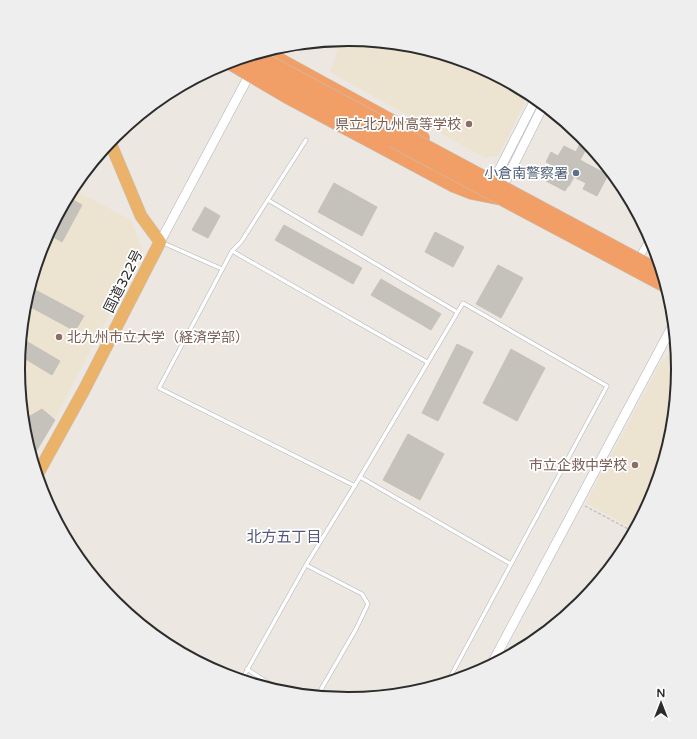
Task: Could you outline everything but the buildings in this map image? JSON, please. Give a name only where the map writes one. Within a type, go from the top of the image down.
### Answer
[{"type":"highway","points":[[271,56],[396,122],[449,156]]},
{"type":"highway","points":[[262,58],[656,269]]},
{"type":"highway","points":[[247,63],[660,283]]},
{"type":"highway","points":[[236,66],[286,97],[454,186],[472,193],[492,195]]},
{"type":"highway","name":"国道322号","points":[[41,468],[84,390],[160,242],[141,216],[113,148]]},
{"type":"street","points":[[160,242],[261,58]]},
{"type":"street","points":[[492,195],[533,105]]},
{"type":"street","points":[[492,195],[541,110]]},
{"type":"street","points":[[639,258],[647,245]]},
{"type":"street","points":[[494,659],[669,332]]},
{"type":"lane","points":[[306,140],[241,242],[232,251],[159,388],[355,486]]},
{"type":"lane","points":[[268,200],[458,312]]},
{"type":"lane","points":[[160,242],[222,269]]},
{"type":"lane","points":[[232,251],[427,362]]},
{"type":"lane","points":[[244,676],[306,565],[355,486],[463,303],[607,386],[450,677]]},
{"type":"lane","points":[[360,477],[511,564]]},
{"type":"lane","points":[[306,565],[362,594],[368,604],[320,691]]},
{"type":"lane","points":[[247,669],[268,683]]},
{"type":"path","points":[[578,502],[630,530]]},
{"type":"shaded area","name":"県立北九州高等学校","points":[[340,46],[391,49],[412,52],[452,63],[492,79],[526,100],[499,155],[485,158],[330,72]]},
{"type":"shaded area","name":"北九州市立大学（経済学部）","points":[[78,192],[131,220],[142,251],[36,454],[28,412],[25,370],[31,306],[42,266],[58,226]]},
{"type":"shaded area","name":"市立企救中学校","points":[[671,350],[671,391],[666,433],[655,473],[639,513],[631,527],[586,503],[661,362]]},
{"type":"place","name":"県立北九州高等学校","points":[[469,124]]},
{"type":"place","name":"小倉南警察署","points":[[576,173]]},
{"type":"place","name":"北九州市立大学（経済学部）","points":[[59,337]]},
{"type":"place","name":"市立企救中学校","points":[[635,465]]},
{"type":"district","name":"北方五丁目","points":[[284,537]]}]
